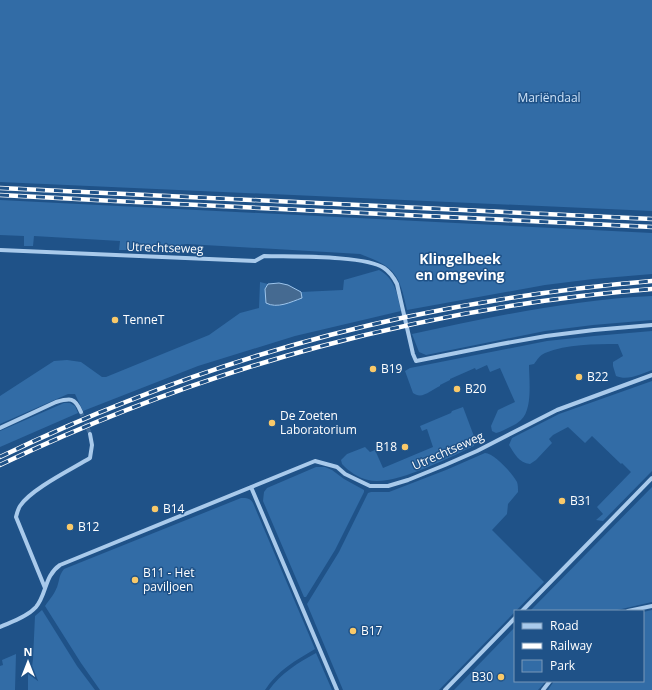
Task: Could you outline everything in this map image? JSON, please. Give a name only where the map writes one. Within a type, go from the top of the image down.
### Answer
[{"type":"street","name":"Utrechtseweg","points":[[0,250],[132,257],[145,256],[255,261],[264,256],[328,258],[359,260],[376,264],[384,268],[394,278],[399,291],[413,354],[416,361],[428,360],[546,336],[652,325]]},
{"type":"street","name":"Utrechtseweg","points":[[0,627],[36,608],[53,570],[60,565],[315,461],[337,467],[345,474],[370,486],[388,486],[408,480],[458,459],[557,410],[652,375]]},
{"type":"street","points":[[0,428],[56,402],[64,400],[76,402],[80,412]]},
{"type":"street","points":[[45,588],[16,518],[21,505],[33,492],[90,458],[92,445],[90,434]]},
{"type":"street","points":[[523,610],[652,478]]},
{"type":"street","points":[[251,487],[337,690]]},
{"type":"street","points":[[633,610],[652,606]]},
{"type":"street","points":[[445,690],[514,619]]},
{"type":"street","points":[[543,690],[549,682]]},
{"type":"green space","name":"Mariëndaal","points":[[0,0],[652,0],[652,211],[0,182]]},
{"type":"green space","points":[[0,200],[652,233],[652,274],[545,285],[407,310],[401,288],[394,273],[381,263],[360,254],[187,244],[144,250],[119,250],[120,241],[34,236],[33,246],[24,246],[24,236],[0,235]]},
{"type":"green space","points":[[379,270],[389,278],[395,288],[401,311],[295,336],[198,366],[83,411],[75,394],[68,394],[0,424],[0,396],[54,361],[67,360],[81,362],[102,377],[106,377],[209,335],[240,313],[259,308],[260,282],[268,284],[265,289],[270,305],[277,306],[302,298],[301,292],[343,290],[344,280]]},
{"type":"green space","points":[[652,296],[652,320],[545,331],[426,355],[419,352],[412,334],[561,305]]},
{"type":"green space","points":[[652,331],[652,370],[630,377],[625,378],[616,376],[613,362],[623,356],[618,344],[571,346],[543,354],[534,364],[529,365],[530,394],[525,415],[516,424],[496,433],[492,431],[491,426],[498,410],[515,402],[500,368],[490,372],[487,365],[476,370],[475,368],[450,379],[423,395],[416,395],[413,393],[405,371],[410,368],[547,341]]},
{"type":"green space","points":[[652,381],[652,471],[603,521],[596,520],[603,514],[597,507],[631,472],[592,436],[585,443],[568,427],[553,435],[549,439],[552,443],[536,460],[530,464],[520,460],[509,445],[512,438],[559,414]]},
{"type":"green space","points":[[64,403],[70,403],[75,406],[78,413],[0,447],[0,431]]},
{"type":"green space","points":[[463,407],[475,439],[474,446],[451,457],[406,475],[379,481],[361,478],[350,472],[342,464],[341,460],[347,454],[365,447],[370,452],[375,450],[383,468],[433,447],[427,429],[422,431],[420,426]]},
{"type":"green space","points":[[485,453],[493,456],[515,478],[518,492],[508,504],[507,514],[492,530],[544,582],[517,610],[514,610],[514,613],[439,690],[343,690],[307,604],[339,552],[368,493],[389,492]]},
{"type":"green space","points":[[316,467],[325,467],[332,470],[344,479],[364,490],[364,492],[335,550],[306,597],[304,597],[263,501],[264,492],[267,488]]},
{"type":"green space","points":[[652,487],[652,602],[617,610],[531,610]]},
{"type":"green space","points":[[241,498],[251,500],[253,503],[315,649],[281,672],[265,690],[100,690],[45,606],[56,590],[60,575],[64,569]]},
{"type":"green space","points":[[42,610],[77,666],[95,690],[28,690],[28,673],[32,667],[33,659],[35,616]]},
{"type":"green space","points":[[652,610],[652,690],[548,690],[553,682],[644,682],[644,612]]},
{"type":"green space","points":[[514,628],[514,682],[545,682],[538,690],[454,690]]},
{"type":"green space","points":[[316,653],[332,690],[269,690],[284,673]]},
{"type":"green space","points":[[16,654],[15,690],[0,690],[0,666],[3,665],[2,660]]},
{"type":"shaded area","points":[[279,283],[288,285],[301,292],[302,298],[279,305],[270,305],[266,303],[265,289],[268,284]]},
{"type":"tunnel","points":[[81,412],[90,434]]},
{"type":"railway","points":[[0,188],[652,219]]},
{"type":"railway","points":[[0,195],[652,227]]},
{"type":"railway","points":[[0,457],[49,434],[148,393],[250,358],[301,343],[353,329],[467,305],[559,291],[652,281]]},
{"type":"railway","points":[[0,465],[78,430],[157,399],[237,371],[318,347],[400,327],[484,310],[568,298],[652,289]]},
{"type":"place","name":"TenneT","points":[[115,320]]},
{"type":"place","name":"B19","points":[[373,369]]},
{"type":"place","name":"B22","points":[[579,377]]},
{"type":"place","name":"B20","points":[[457,389]]},
{"type":"place","name":"De Zoeten Laboratorium","points":[[272,423]]},
{"type":"place","name":"B18","points":[[405,447]]},
{"type":"place","name":"B31","points":[[562,501]]},
{"type":"place","name":"B14","points":[[155,509]]},
{"type":"place","name":"B12","points":[[70,527]]},
{"type":"place","name":"B11 - Het paviljoen","points":[[135,580]]},
{"type":"place","name":"B17","points":[[353,631]]},
{"type":"place","name":"B30","points":[[501,677]]},
{"type":"district","name":"Klingelbeek en omgeving","points":[[460,268]]}]
